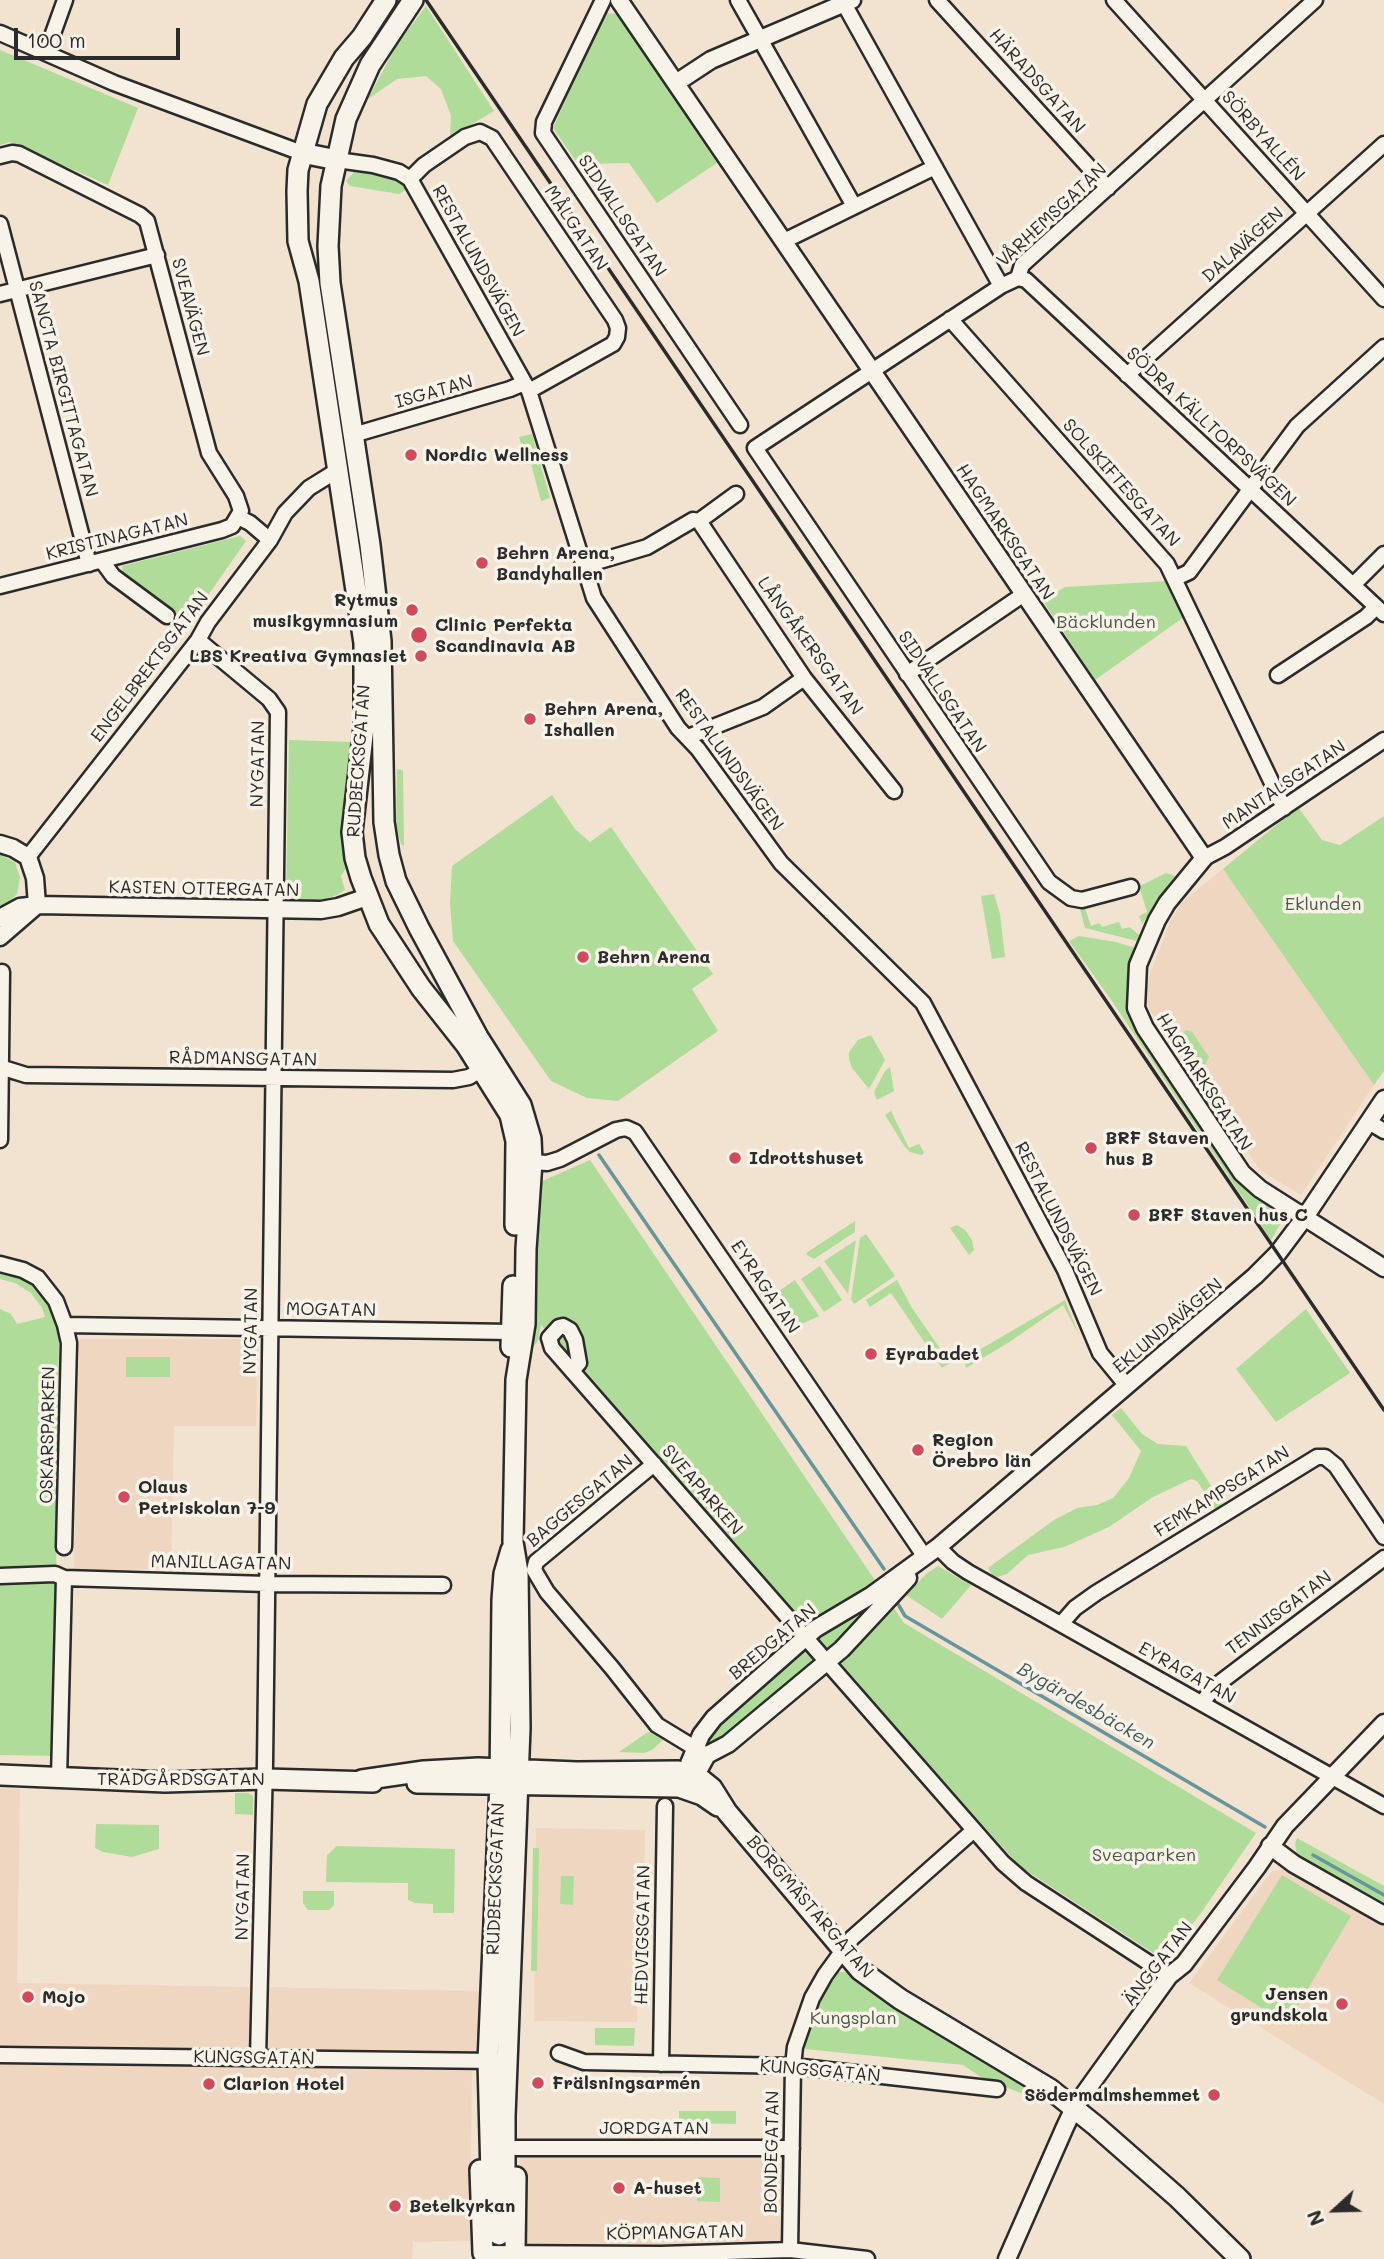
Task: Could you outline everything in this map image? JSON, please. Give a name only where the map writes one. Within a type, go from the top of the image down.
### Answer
[{"type":"main road","name":"RUDBECKSGATAN","points":[[386,0],[317,104],[298,170],[298,241],[309,281],[364,643],[364,727],[352,832],[355,858],[379,924],[421,988],[482,1069],[510,1115],[516,1141],[511,1332],[516,1380],[513,1542],[504,1574],[502,1600],[509,1777],[511,1998],[488,2102],[491,2175],[500,2215]]},
{"type":"main road","name":"RUDBECKSGATAN","points":[[413,0],[385,40],[346,119],[329,204],[330,284],[370,545],[381,641],[386,840],[396,881],[466,1016],[521,1105],[531,1139],[525,1324],[516,1380]]},
{"type":"main road","points":[[302,153],[337,160]]},
{"type":"main road","points":[[368,897],[396,881]]},
{"type":"main road","name":"TRÄDGÅRDSGATAN","points":[[0,1775],[165,1782],[362,1780],[424,1771],[509,1777],[687,1779]]},
{"type":"main road","name":"RUDBECKSGATAN","points":[[499,2235],[505,2186],[498,2063],[509,1777]]},
{"type":"main road","name":"BORGMÄSTARGATAN","points":[[687,1779],[727,1811],[860,1970],[881,1987],[1050,2088],[1074,2108]]},
{"type":"main road","points":[[511,1998],[520,2014],[515,2256]]},
{"type":"main road","points":[[483,2256],[480,2124],[488,2102]]},
{"type":"main road","points":[[1074,2108],[1177,2197],[1240,2259]]},
{"type":"street","points":[[46,53],[65,0]]},
{"type":"street","name":"SIDVALLSGATAN","points":[[603,0],[544,121],[543,133],[740,425]]},
{"type":"street","name":"HAGMARKSGATAN","points":[[619,0],[1204,858],[1176,890],[1157,920],[1138,965],[1136,1008],[1144,1028],[1236,1165],[1260,1189],[1384,1268]]},
{"type":"street","points":[[738,0],[854,206]]},
{"type":"street","name":"HÄRADSGATAN","points":[[937,0],[1108,188]]},
{"type":"street","name":"SÖRBYALLÉN","points":[[1114,0],[1384,299]]},
{"type":"street","name":"VÅRHEMSGATAN","points":[[755,448],[1001,286],[1018,278],[1022,265],[1315,0]]},
{"type":"street","points":[[676,83],[711,60],[846,1],[1001,286]]},
{"type":"street","points":[[0,33],[136,92],[302,153]]},
{"type":"street","name":"MÅLGATAN","points":[[410,179],[424,165],[465,137],[480,132],[492,138],[615,320],[618,337],[612,344],[527,387]]},
{"type":"street","name":"DALAVÄGEN","points":[[1127,375],[1384,144]]},
{"type":"street","name":"SVEAVÄGEN","points":[[0,156],[19,154],[147,220],[209,453],[240,504],[238,517]]},
{"type":"street","name":"RESTALUNDSVÄGEN","points":[[337,160],[399,172],[410,179],[527,387],[594,598],[678,728],[688,737],[780,863],[923,1003],[1065,1270],[1100,1353],[1126,1386]]},
{"type":"street","points":[[783,241],[935,167]]},
{"type":"street","name":"SANCTA BIRGITTAGATAN","points":[[0,224],[95,562],[167,616]]},
{"type":"street","points":[[0,295],[157,255]]},
{"type":"street","name":"SÖDRA KÄLLTORPSVÄGEN","points":[[1018,278],[1026,280],[1380,611],[1366,617],[1278,675]]},
{"type":"street","name":"SOLSKIFTESGATAN","points":[[950,319],[1167,564],[1176,578],[1277,799],[1284,808]]},
{"type":"street","points":[[1176,578],[1189,572],[1297,426],[1384,347]]},
{"type":"street","name":"ISGATAN","points":[[353,435],[510,389],[527,387]]},
{"type":"street","name":"SIDVALLSGATAN","points":[[755,448],[1049,882],[1070,898],[1082,901],[1131,887]]},
{"type":"street","name":"ENGELBREKTSGATAN","points":[[28,857],[198,640],[208,621],[270,540],[295,500],[338,470]]},
{"type":"street","points":[[583,566],[647,547],[692,520],[699,521],[736,494]]},
{"type":"street","points":[[238,517],[250,523],[270,540]]},
{"type":"street","name":"KRISTINAGATAN","points":[[0,586],[222,530],[232,526],[238,517]]},
{"type":"street","name":"LÅNGÅKERSGATAN","points":[[699,521],[804,678],[894,791]]},
{"type":"street","points":[[1353,585],[1384,554]]},
{"type":"street","points":[[907,674],[1024,594]]},
{"type":"street","name":"NYGATAN","points":[[198,640],[269,699],[278,712],[265,1779],[258,2058]]},
{"type":"street","points":[[688,737],[763,707],[804,678]]},
{"type":"street","name":"MANTALSGATAN","points":[[1204,858],[1225,847],[1384,740]]},
{"type":"street","points":[[0,844],[28,857],[35,878],[37,905]]},
{"type":"street","name":"KASTEN OTTERGATAN","points":[[37,905],[321,910],[368,897]]},
{"type":"street","points":[[0,918],[20,906],[37,905]]},
{"type":"street","points":[[0,937],[37,905]]},
{"type":"street","points":[[0,1140],[2,972]]},
{"type":"street","name":"RÅDMANSGATAN","points":[[1,1068],[26,1075],[453,1080],[469,1077],[482,1069]]},
{"type":"street","name":"EKLUNDAVÄGEN","points":[[931,1552],[1255,1276],[1278,1253],[1384,1098]]},
{"type":"street","points":[[1369,1122],[1384,1131]]},
{"type":"street","name":"EYRAGATAN","points":[[532,1162],[547,1163],[616,1130],[626,1128],[635,1132],[931,1552],[1384,1806]]},
{"type":"street","name":"OSKARSPARKEN","points":[[0,1264],[23,1270],[38,1278],[56,1301],[65,1325],[69,1343],[64,1547]]},
{"type":"street","name":"MOGATAN","points":[[65,1325],[511,1332]]},
{"type":"street","name":"SVEAPARKEN","points":[[572,1371],[1003,1863],[1026,1883],[1169,1976]]},
{"type":"street","name":"FEMKAMPSGATAN","points":[[1061,1624],[1075,1608],[1096,1593],[1317,1457],[1325,1457],[1336,1466],[1384,1538]]},
{"type":"street","name":"BAGGESGATAN","points":[[654,1464],[536,1562],[534,1568],[547,1592],[657,1725],[701,1752]]},
{"type":"street","points":[[687,1779],[701,1752],[728,1744],[827,1661],[871,1619],[931,1552]]},
{"type":"street","name":"BREDGATAN","points":[[701,1752],[701,1735],[714,1718],[806,1637],[828,1620],[872,1595],[931,1552]]},
{"type":"street","name":"TENNISGATAN","points":[[1202,1703],[1214,1687],[1384,1558]]},
{"type":"street","name":"MANILLAGATAN","points":[[0,1576],[55,1574],[64,1578],[267,1584],[443,1585]]},
{"type":"street","points":[[60,1778],[64,1578]]},
{"type":"street","name":"ÄNGGATAN","points":[[1007,2259],[1074,2108],[1169,1976],[1191,1955],[1285,1826],[1384,1723]]},
{"type":"street","name":"HEDVIGSGATAN","points":[[661,2064],[665,1806]]},
{"type":"street","name":"BONDEGATAN","points":[[790,2250],[793,2066],[795,2047],[812,1998],[852,1938],[974,1830]]},
{"type":"street","points":[[1270,1846],[1314,1876],[1384,1915]]},
{"type":"street","name":"KUNGSGATAN","points":[[559,2053],[584,2063],[793,2066],[997,2089]]},
{"type":"street","name":"KUNGSGATAN","points":[[0,2055],[498,2063]]},
{"type":"street","name":"JORDGATAN","points":[[516,2148],[792,2148]]},
{"type":"street","name":"KÖPMANGATAN","points":[[483,2256],[790,2250],[867,2259]]},
{"type":"shaded area","points":[[1223,869],[1374,1085],[1301,1195],[1260,1170],[1151,1012],[1146,999],[1147,982],[1170,922],[1181,903]]},
{"type":"shaded area","name":"Olaus Petriskolan 7-9","points":[[79,1339],[258,1339],[256,1426],[174,1426],[171,1568],[74,1572]]},
{"type":"shaded area","points":[[0,1788],[20,1789],[17,1983],[482,1991],[472,2076],[470,2241],[413,2242],[412,2259],[0,2259]]},
{"type":"shaded area","points":[[536,1828],[645,1830],[642,1961],[638,1978],[637,2022],[534,2021]]},
{"type":"shaded area","name":"Jensen grundskola","points":[[1285,1869],[1384,1921],[1384,2104],[1189,1983],[1272,1871]]},
{"type":"shaded area","points":[[520,2149],[789,2150],[787,2201],[790,2259],[520,2259]]},
{"type":"green space","points":[[426,6],[494,111],[450,137],[451,116],[441,89],[426,76],[397,79],[368,99],[396,46]]},
{"type":"green space","points":[[604,13],[617,14],[717,163],[657,203],[629,163],[578,164],[553,128]]},
{"type":"green space","points":[[0,50],[138,108],[108,185],[10,142],[0,145]]},
{"type":"green space","points":[[354,172],[373,173],[397,180],[409,188],[399,194],[350,186],[346,181]]},
{"type":"green space","points":[[532,434],[550,498],[541,501],[531,464],[527,465],[519,437]]},
{"type":"green space","points":[[240,536],[246,541],[188,624],[124,577],[122,566]]},
{"type":"green space","name":"Bäcklunden","points":[[1168,581],[1184,617],[1095,680],[1043,601],[1065,587]]},
{"type":"green space","points":[[289,740],[353,742],[350,862],[341,876],[345,890],[320,901],[286,900]]},
{"type":"green space","points":[[397,769],[403,770],[404,846],[396,826]]},
{"type":"green space","name":"Behrn Arena","points":[[552,795],[575,829],[590,842],[611,827],[713,974],[692,989],[718,1031],[618,1101],[587,1098],[551,1081],[453,941],[450,903],[452,866]]},
{"type":"green space","name":"Eklunden","points":[[1298,807],[1322,840],[1340,845],[1384,816],[1384,1071],[1374,1085],[1223,869]]},
{"type":"green space","points":[[0,855],[15,862],[20,878],[17,894],[0,911]]},
{"type":"green space","points":[[1166,873],[1175,876],[1142,924],[1139,916],[1147,912],[1140,889],[1134,889]]},
{"type":"green space","points":[[994,894],[1000,914],[1005,957],[992,959],[981,896]]},
{"type":"green space","points":[[1084,905],[1091,926],[1099,923],[1102,927],[1119,922],[1122,929],[1130,927],[1139,935],[1137,941],[1085,928],[1080,909]]},
{"type":"green space","points":[[1079,936],[1139,949],[1129,994],[1128,1011],[1134,1027],[1232,1171],[1286,1214],[1271,1240],[1069,941]]},
{"type":"green space","points":[[1186,1030],[1192,1032],[1209,1057],[1205,1065],[1199,1063],[1183,1038]]},
{"type":"green space","points":[[871,1035],[885,1060],[869,1089],[852,1068],[849,1052],[858,1040]]},
{"type":"green space","points":[[890,1067],[894,1091],[877,1100],[874,1092]]},
{"type":"green space","points":[[1203,1077],[1216,1100],[1215,1110],[1226,1126],[1225,1129],[1192,1081]]},
{"type":"green space","points":[[891,1111],[909,1148],[919,1144],[924,1152],[922,1155],[910,1152],[905,1147],[885,1115]]},
{"type":"green space","name":"Sveaparken","points":[[590,1160],[904,1623],[1256,1833],[1201,1913],[1164,1960],[1019,1866],[541,1325],[538,1341],[528,1353],[535,1188],[540,1182]]},
{"type":"green space","points":[[855,1221],[855,1232],[814,1259],[807,1255],[806,1253]]},
{"type":"green space","points":[[957,1225],[965,1230],[972,1240],[974,1250],[969,1255],[950,1228]]},
{"type":"green space","points":[[866,1234],[895,1276],[854,1304],[851,1299],[860,1238]]},
{"type":"green space","points":[[856,1240],[848,1294],[824,1261]]},
{"type":"green space","points":[[820,1266],[842,1300],[824,1312],[801,1279]]},
{"type":"green space","points":[[0,1271],[20,1276],[42,1291],[50,1302],[59,1333],[54,1756],[0,1755],[0,1309],[11,1314],[17,1324],[45,1317],[31,1293],[15,1283],[0,1279]]},
{"type":"green space","points":[[795,1280],[819,1316],[787,1331],[766,1300]]},
{"type":"green space","points":[[897,1280],[912,1308],[950,1363],[942,1368],[891,1293],[870,1307],[866,1300]]},
{"type":"green space","points":[[1065,1300],[1079,1335],[1063,1305],[966,1368],[964,1360],[967,1357]]},
{"type":"green space","points":[[1306,1309],[1350,1373],[1276,1422],[1236,1369]]},
{"type":"green space","points":[[126,1357],[170,1357],[170,1377],[126,1377]]},
{"type":"green space","points":[[1121,1408],[1142,1434],[1158,1444],[1186,1446],[1225,1508],[1218,1513],[1197,1481],[1191,1479],[1153,1497],[1109,1527],[1064,1547],[1028,1555],[1007,1574],[994,1578],[988,1568],[1054,1520],[1077,1508],[1097,1505],[1113,1498],[1129,1478],[1141,1451],[1112,1415]]},
{"type":"green space","points":[[938,1566],[971,1585],[942,1619],[906,1595],[926,1574]]},
{"type":"green space","points":[[803,1648],[815,1663],[743,1726],[707,1748],[703,1745],[710,1729]]},
{"type":"green space","points":[[648,1732],[663,1740],[652,1750],[644,1753],[619,1752]]},
{"type":"green space","points":[[235,1793],[248,1793],[253,1796],[253,1815],[235,1814]]},
{"type":"green space","points":[[96,1824],[159,1825],[159,1849],[132,1857],[103,1852],[95,1848]]},
{"type":"green space","points":[[1297,1838],[1384,1886],[1384,1907],[1297,1854]]},
{"type":"green space","points":[[337,1846],[455,1849],[454,1913],[433,1913],[433,1904],[408,1900],[408,1883],[326,1882],[327,1855]]},
{"type":"green space","points":[[533,1848],[539,1848],[537,1971],[531,1971]]},
{"type":"green space","points":[[1282,1875],[1351,1916],[1287,2024],[1217,1980]]},
{"type":"green space","points":[[561,1876],[574,1876],[573,1905],[560,1904]]},
{"type":"green space","points":[[303,1891],[334,1891],[334,1905],[329,1910],[308,1910],[303,1903]]},
{"type":"green space","name":"Kungsplan","points":[[839,1972],[847,1972],[856,1977],[1028,2087],[1034,2094],[1029,2096],[984,2079],[963,2065],[805,2049],[804,2044],[814,2012],[831,1979]]},
{"type":"green space","points":[[595,2028],[635,2028],[634,2046],[595,2045]]},
{"type":"green space","points":[[679,2111],[736,2111],[736,2124],[679,2123]]},
{"type":"green space","points":[[698,2177],[720,2178],[720,2202],[697,2201]]},
{"type":"waterway","points":[[599,1155],[884,1569]]},
{"type":"waterway","name":"Bygärdesbäcken","points":[[898,1604],[905,1616],[1265,1827]]},
{"type":"waterway","points":[[1313,1855],[1384,1895]]},
{"type":"railway","points":[[426,0],[1384,1410]]},
{"type":"place","name":"Nordic Wellness","points":[[411,455]]},
{"type":"place","name":"Behrn Arena, Bandyhallen","points":[[482,563]]},
{"type":"place","name":"Rytmus musikgymnasium","points":[[412,610]]},
{"type":"place","name":"Clinic Perfekta Scandinavia AB","points":[[419,635]]},
{"type":"place","name":"LBS Kreativa Gymnasiet","points":[[421,656]]},
{"type":"place","name":"Behrn Arena, Ishallen","points":[[530,719]]},
{"type":"place","name":"Behrn Arena","points":[[583,957]]},
{"type":"place","name":"BRF Staven hus B","points":[[1091,1148]]},
{"type":"place","name":"Idrottshuset","points":[[735,1158]]},
{"type":"place","name":"BRF Staven hus C","points":[[1134,1215]]},
{"type":"place","name":"Eyrabadet","points":[[871,1354]]},
{"type":"place","name":"Region Örebro län","points":[[918,1450]]},
{"type":"place","name":"Olaus Petriskolan 7-9","points":[[124,1497]]},
{"type":"place","name":"Mojo","points":[[28,1997]]},
{"type":"place","name":"Jensen grundskola","points":[[1342,2004]]},
{"type":"place","name":"Frälsningsarmén","points":[[538,2083]]},
{"type":"place","name":"Clarion Hotel","points":[[209,2084]]},
{"type":"place","name":"Södermalmshemmet","points":[[1214,2095]]},
{"type":"place","name":"A-huset","points":[[619,2188]]},
{"type":"place","name":"Betelkyrkan","points":[[395,2206]]}]
